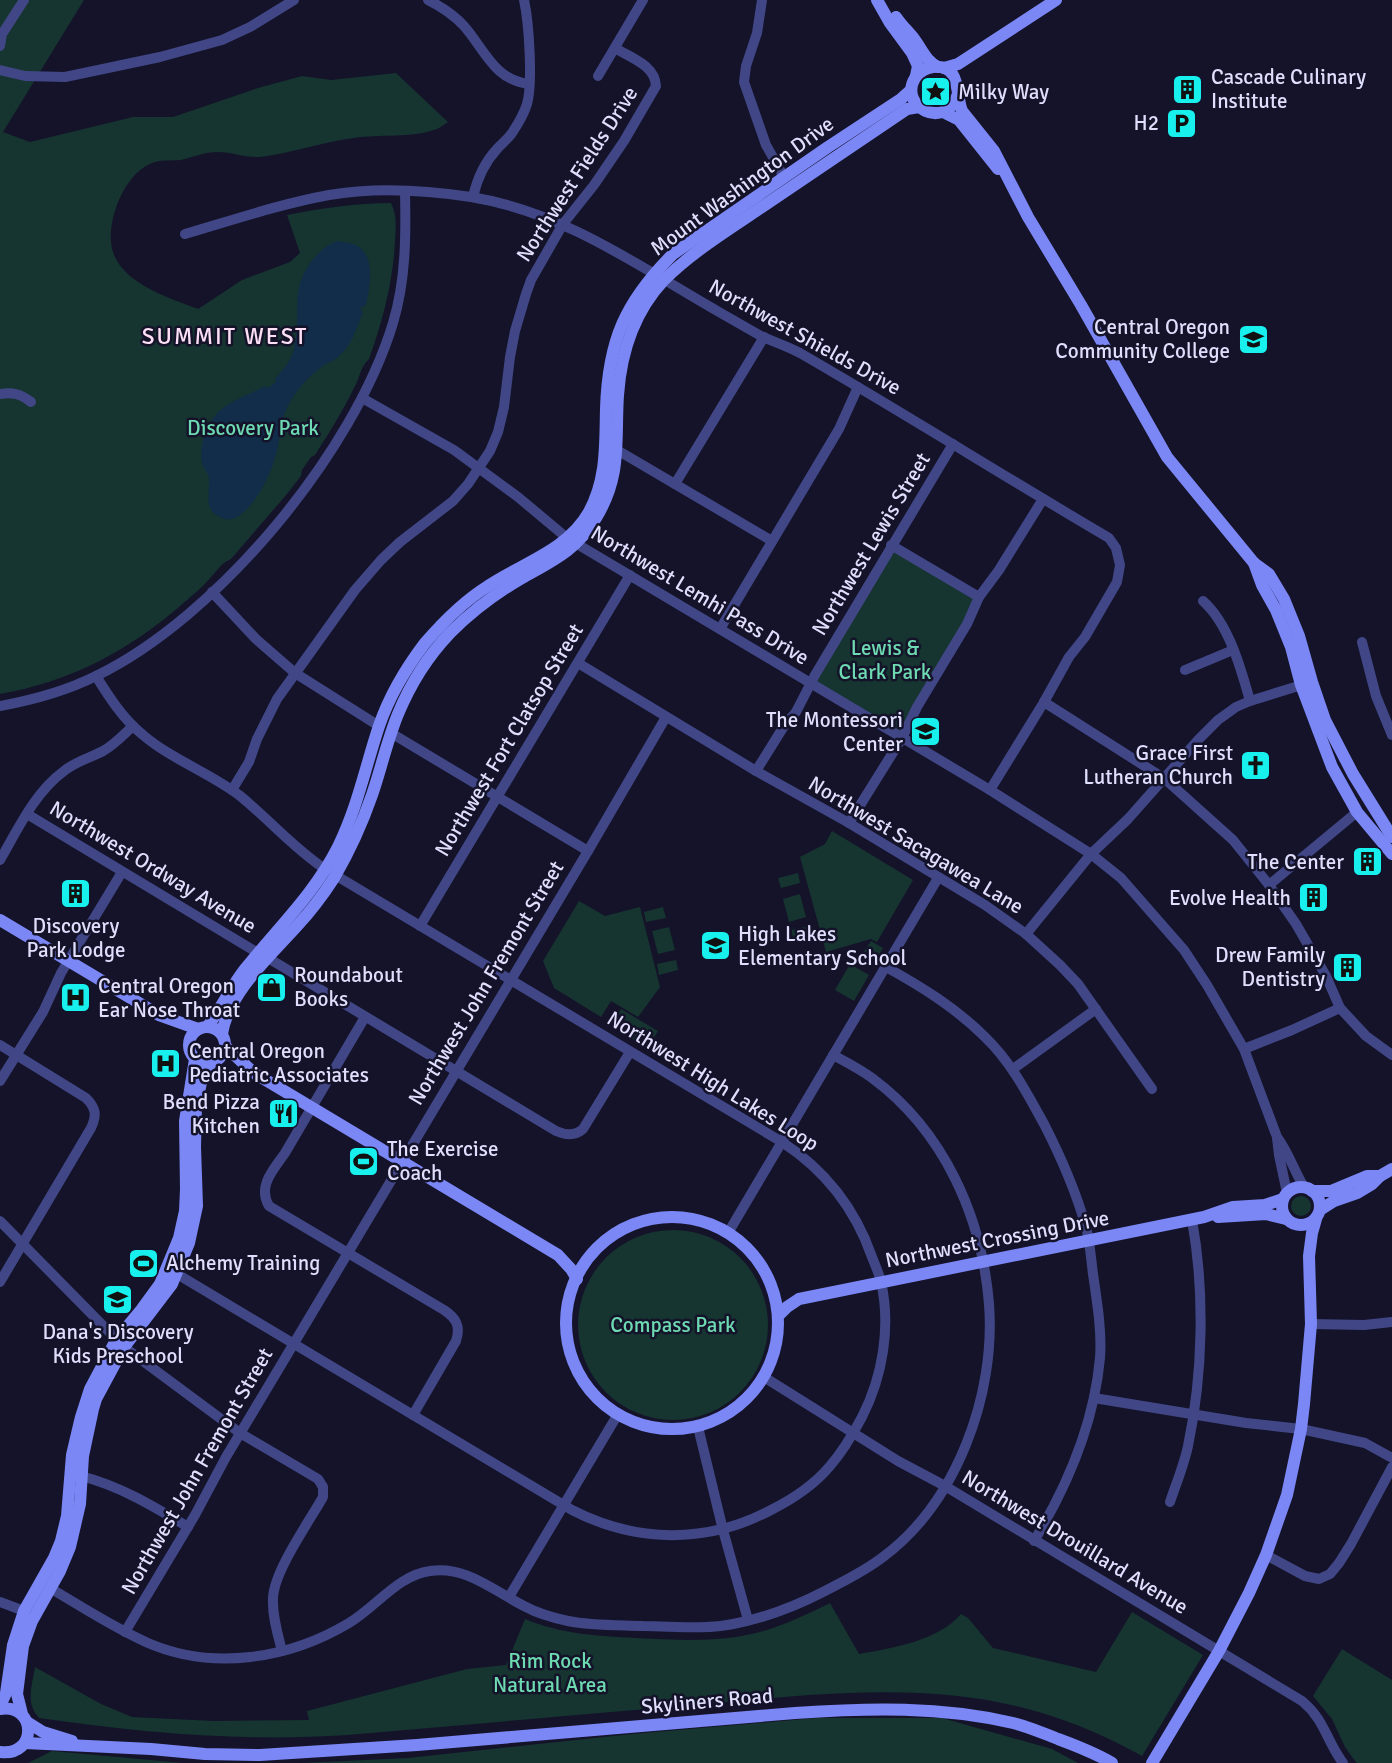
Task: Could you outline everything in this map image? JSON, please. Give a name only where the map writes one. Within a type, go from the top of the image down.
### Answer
[{"type":"main road","points":[[877,0],[912,53],[918,66],[911,90],[919,107],[930,113],[943,112],[953,105],[963,71],[1022,23]]},
{"type":"main road","points":[[884,0],[930,63],[954,76],[962,111],[994,151],[1028,216],[1082,305],[1167,457],[1254,563],[1292,647],[1332,767],[1357,812],[1392,854]]},
{"type":"main road","points":[[916,76],[926,68],[958,64],[1056,0]]},
{"type":"main road","name":"Mount Washington Drive","points":[[572,541],[588,531],[613,481],[617,450],[618,396],[626,346],[634,322],[673,254],[911,90]]},
{"type":"main road","name":"Mount Washington Drive","points":[[203,1028],[238,979],[312,910],[330,873],[350,848],[364,815],[385,729],[432,655],[449,634],[486,601],[556,560],[572,541],[596,499],[602,482],[608,372],[620,326],[629,308],[659,276],[894,117],[907,109],[919,107]]},
{"type":"main road","points":[[943,112],[959,120],[1010,182]]},
{"type":"main road","points":[[1306,684],[1338,748],[1392,838]]},
{"type":"main road","points":[[0,920],[159,1016],[189,1043]]},
{"type":"main road","name":"Mount Washington Drive","points":[[224,1040],[226,1019],[263,956]]},
{"type":"main road","points":[[159,1016],[203,1028],[216,1028],[254,1073],[558,1255],[574,1260],[589,1260]]},
{"type":"main road","points":[[203,1028],[193,1033],[189,1043],[195,1059],[202,1063],[214,1062],[254,1073]]},
{"type":"main road","points":[[9,1763],[29,1733],[17,1694],[23,1646],[32,1621],[70,1547],[80,1504],[85,1444],[96,1399],[120,1344],[166,1293],[189,1243],[197,1206],[196,1106],[202,1078],[223,1055],[224,1040]]},
{"type":"main road","points":[[0,1707],[6,1693],[13,1645],[24,1611],[61,1541],[67,1516],[72,1455],[90,1389],[155,1294],[179,1238],[185,1211],[185,1121],[195,1059]]},
{"type":"main road","points":[[1289,1221],[1305,1225],[1334,1201],[1357,1193],[1392,1169]]},
{"type":"main road","points":[[1309,1256],[1282,1209],[1285,1196],[1292,1189],[1331,1191],[1367,1176],[1380,1175]]},
{"type":"main road","points":[[1154,1760],[1219,1651],[1249,1593],[1266,1555],[1287,1495],[1301,1429],[1311,1324],[1309,1256],[1319,1199],[1308,1189]]},
{"type":"main road","name":"Northwest Crossing Drive","points":[[1198,1219],[1233,1207],[1265,1205],[1285,1196]]},
{"type":"main road","name":"Northwest Crossing Drive","points":[[778,1316],[799,1299],[1198,1219],[1266,1214],[1289,1221]]},
{"type":"main road","points":[[669,1218],[694,1220],[728,1233],[755,1256],[773,1291],[778,1316],[778,1335],[776,1351],[764,1377],[731,1411],[698,1427],[661,1429],[628,1420],[601,1401],[583,1381],[570,1356],[566,1319],[577,1279],[589,1260],[610,1239],[645,1221],[669,1218]]},
{"type":"main road","points":[[558,1255],[577,1279]]},
{"type":"main road","name":"Northwest Crossing Drive","points":[[773,1291],[799,1299]]},
{"type":"main road","name":"Skyliners Road","points":[[0,1707],[11,1708],[43,1731],[88,1747]]},
{"type":"main road","name":"Skyliners Road","points":[[0,1752],[11,1752],[21,1746],[260,1755],[417,1745],[806,1712],[897,1709],[937,1710],[1014,1724],[1072,1744],[1112,1763]]},
{"type":"street","points":[[0,46],[2,34],[24,0]]},
{"type":"street","points":[[0,62],[0,71],[25,76],[65,77],[160,57],[222,40],[250,27],[294,0]]},
{"type":"street","points":[[428,0],[452,14],[464,26],[500,73],[515,82],[529,84]]},
{"type":"street","points":[[472,197],[485,164],[509,137],[525,111],[528,100],[529,37],[524,0]]},
{"type":"street","points":[[598,76],[643,0]]},
{"type":"street","points":[[762,0],[757,33],[748,58],[744,82],[766,145],[784,177]]},
{"type":"street","name":"Northwest Fields Drive","points":[[232,790],[249,762],[266,720],[295,673],[367,575],[400,542],[453,500],[490,452],[504,408],[515,331],[526,294],[564,224],[624,141],[656,86],[653,72],[615,48]]},
{"type":"street","name":"Northwest Shields Drive","points":[[185,234],[330,195],[372,191],[472,197],[520,208],[564,224],[764,337],[798,352],[1109,538],[1116,548],[1120,565],[1117,582],[990,790]]},
{"type":"street","points":[[0,706],[25,702],[96,676],[155,640],[212,592],[273,529],[328,454],[362,398],[383,354],[394,320],[402,280],[406,244],[405,191]]},
{"type":"street","points":[[675,484],[764,337]]},
{"type":"street","points":[[720,629],[839,429],[858,387]]},
{"type":"street","points":[[0,394],[10,393],[31,401]]},
{"type":"street","name":"Northwest Lemhi Pass Drive","points":[[362,398],[433,437],[480,468],[572,541],[990,790],[1091,854],[1121,878],[1184,950],[1224,1012],[1244,1049],[1277,1137],[1286,1150],[1294,1172],[1308,1189]]},
{"type":"street","name":"Northwest Lewis Street","points":[[756,771],[796,712],[810,682],[953,444]]},
{"type":"street","points":[[617,450],[772,541]]},
{"type":"street","points":[[849,823],[902,738],[917,707],[967,624],[979,597],[1043,499]]},
{"type":"street","points":[[891,545],[979,597]]},
{"type":"street","name":"Northwest Fort Clatsop Street","points":[[420,926],[630,575]]},
{"type":"street","points":[[212,592],[256,639],[295,673],[337,701],[588,851]]},
{"type":"street","points":[[1203,601],[1219,620],[1242,672],[1250,701]]},
{"type":"street","points":[[1362,642],[1376,696],[1392,735]]},
{"type":"street","points":[[1185,670],[1233,650]]},
{"type":"street","name":"Northwest Sacagawea Lane","points":[[578,663],[985,905],[1026,934],[1060,964],[1077,984],[1152,1089]]},
{"type":"street","name":"Northwest High Lakes Loop","points":[[96,676],[132,726],[159,747],[232,790],[330,873],[782,1142],[812,1164],[847,1203],[865,1236],[881,1281],[885,1334],[883,1354],[870,1402],[854,1433],[830,1467],[803,1491],[764,1514],[723,1530],[675,1535],[639,1533],[578,1513],[177,1274]]},
{"type":"street","points":[[1026,934],[1091,854],[1128,819],[1218,720],[1250,701],[1306,684]]},
{"type":"street","points":[[1044,702],[1165,779],[1233,840],[1296,924],[1326,976],[1340,1008],[1366,1036],[1392,1055]]},
{"type":"street","name":"Northwest John Fremont Street","points":[[125,1632],[240,1433],[666,716]]},
{"type":"street","points":[[0,860],[27,814],[51,782],[79,761],[102,751],[132,726]]},
{"type":"street","points":[[1269,885],[1357,812]]},
{"type":"street","name":"Northwest Ordway Avenue","points":[[27,814],[563,1134],[580,1131],[588,1122],[630,1052]]},
{"type":"street","points":[[0,1081],[49,1002],[61,973],[122,872]]},
{"type":"street","points":[[728,1233],[938,878]]},
{"type":"street","points":[[886,967],[951,1007],[985,1037],[1013,1069],[1051,1137],[1074,1189],[1088,1240],[1100,1329],[1100,1357],[1094,1398],[1073,1466],[1050,1515],[1034,1541]]},
{"type":"street","points":[[1244,1049],[1340,1008]]},
{"type":"street","points":[[1013,1069],[1096,1009]]},
{"type":"street","points":[[365,1017],[270,1174],[264,1194],[269,1206],[444,1310],[457,1321],[459,1331],[456,1341],[413,1415]]},
{"type":"street","points":[[0,1045],[86,1098],[94,1106],[96,1115],[92,1128],[0,1282]]},
{"type":"street","points":[[50,1588],[125,1632],[159,1647],[204,1657],[243,1658],[310,1643],[351,1623],[405,1580],[428,1571],[464,1573],[525,1607],[550,1616],[586,1623],[692,1627],[717,1626],[761,1618],[789,1608],[883,1558],[922,1521],[959,1461],[984,1387],[990,1337],[989,1306],[984,1262],[970,1210],[950,1169],[928,1134],[900,1103],[871,1077],[833,1055]]},
{"type":"street","name":"Northwest Lemhi Pass Drive","points":[[1277,1137],[1285,1196]]},
{"type":"street","points":[[1170,1502],[1188,1447],[1199,1371],[1198,1219]]},
{"type":"street","points":[[0,1221],[120,1344],[240,1433],[318,1479],[323,1487],[323,1497],[279,1572],[274,1586],[274,1616],[282,1651]]},
{"type":"street","points":[[1311,1324],[1364,1325],[1392,1322]]},
{"type":"street","name":"Northwest Drouillard Avenue","points":[[764,1377],[898,1461],[945,1486],[1278,1685],[1309,1707],[1324,1726],[1343,1763]]},
{"type":"street","points":[[1094,1398],[1301,1429],[1365,1443],[1392,1458]]},
{"type":"street","points":[[509,1597],[618,1414]]},
{"type":"street","points":[[698,1427],[748,1620]]},
{"type":"street","points":[[1266,1555],[1305,1576],[1318,1579],[1330,1574],[1351,1544],[1392,1467]]},
{"type":"street","points":[[81,1476],[100,1480],[132,1494],[188,1527]]},
{"type":"street","points":[[0,1602],[24,1611]]},
{"type":"green space","name":"Discovery Park","points":[[0,0],[84,0],[3,132],[30,142],[133,117],[173,117],[302,76],[331,80],[396,73],[448,122],[438,129],[425,132],[354,138],[260,157],[218,152],[181,160],[157,161],[141,169],[133,177],[120,197],[113,220],[111,241],[114,255],[121,267],[144,286],[198,309],[242,280],[290,262],[300,253],[287,215],[339,206],[391,203],[396,226],[395,241],[390,286],[383,315],[369,359],[315,455],[287,494],[231,559],[179,607],[117,651],[50,682],[0,694]]},
{"type":"green space","name":"Lewis & Clark Park","points":[[891,545],[979,597],[902,738],[810,682]]},
{"type":"green space","points":[[832,831],[913,880],[877,942],[871,939],[826,952],[800,857],[825,844]]},
{"type":"green space","points":[[798,873],[800,883],[781,888],[778,878]]},
{"type":"green space","points":[[800,894],[806,917],[789,922],[783,899]]},
{"type":"green space","points":[[579,901],[605,916],[640,907],[660,987],[638,1017],[611,1001],[601,1017],[554,988],[543,961]]},
{"type":"green space","points":[[663,907],[666,918],[646,922],[644,912]]},
{"type":"green space","points":[[810,926],[813,936],[794,941],[791,930]]},
{"type":"green space","points":[[669,927],[675,950],[658,954],[652,931]]},
{"type":"green space","points":[[871,941],[883,948],[876,960],[863,953]]},
{"type":"green space","points":[[676,960],[678,970],[659,975],[657,964]]},
{"type":"green space","points":[[850,964],[869,975],[854,1001],[835,990]]},
{"type":"green space","points":[[621,1009],[658,1031],[647,1048],[622,1033],[625,1027],[614,1021]]},
{"type":"green space","points":[[1301,1196],[1308,1199],[1311,1206],[1308,1213],[1301,1216],[1294,1213],[1291,1206],[1294,1199]]},
{"type":"green space","name":"Compass Park","points":[[673,1230],[709,1237],[740,1258],[761,1289],[768,1325],[761,1361],[740,1392],[709,1413],[673,1420],[637,1413],[606,1392],[585,1361],[578,1325],[585,1289],[606,1258],[637,1237]]},
{"type":"green space","name":"Rim Rock Natural Area","points":[[830,1603],[859,1654],[900,1646],[927,1637],[940,1631],[961,1614],[968,1618],[993,1648],[1096,1672],[1132,1612],[1203,1655],[1142,1756],[1060,1719],[1020,1707],[939,1694],[897,1692],[808,1695],[308,1737],[231,1737],[155,1732],[39,1718],[31,1700],[35,1667],[101,1704],[132,1717],[214,1721],[309,1720],[307,1711],[467,1669],[506,1665],[525,1619],[552,1628],[593,1635],[698,1640],[745,1635],[769,1629]]},
{"type":"green space","points":[[1342,1649],[1392,1680],[1392,1763],[1357,1763],[1345,1747],[1332,1719],[1313,1696]]},
{"type":"green space","points":[[816,1718],[942,1718],[1052,1749],[1078,1763],[300,1763],[408,1758]]},
{"type":"green space","points":[[52,1751],[183,1763],[28,1763]]},
{"type":"water","points":[[338,241],[356,245],[367,256],[369,264],[368,297],[366,305],[360,308],[363,313],[356,331],[343,353],[311,375],[291,400],[283,419],[271,469],[256,498],[235,518],[222,518],[209,506],[209,478],[201,454],[207,430],[223,408],[276,382],[275,379],[293,352],[301,280],[316,256]]},
{"type":"place","name":"Cascade Culinary Institute","points":[[1188,89]]},
{"type":"place","name":"Milky Way","points":[[935,92]]},
{"type":"place","name":"H2","points":[[1182,123]]},
{"type":"place","name":"Central Oregon Community College","points":[[1253,339]]},
{"type":"place","name":"The Montessori Center","points":[[926,732]]},
{"type":"place","name":"Grace First Lutheran Church","points":[[1256,765]]},
{"type":"place","name":"The Center","points":[[1367,862]]},
{"type":"place","name":"Discovery Park Lodge","points":[[76,894]]},
{"type":"place","name":"Evolve Health","points":[[1314,898]]},
{"type":"place","name":"High Lakes Elementary School","points":[[715,946]]},
{"type":"place","name":"Drew Family Dentistry","points":[[1348,967]]},
{"type":"place","name":"Roundabout Books","points":[[271,987]]},
{"type":"place","name":"Central Oregon Ear Nose Throat","points":[[75,998]]},
{"type":"place","name":"Central Oregon Pediatric Associates","points":[[166,1063]]},
{"type":"place","name":"Bend Pizza Kitchen","points":[[283,1114]]},
{"type":"place","name":"The Exercise Coach","points":[[364,1161]]},
{"type":"place","name":"Alchemy Training","points":[[143,1263]]},
{"type":"place","name":"Dana's Discovery Kids Preschool","points":[[118,1300]]},
{"type":"district","name":"SUMMIT WEST","points":[[225,336]]}]
